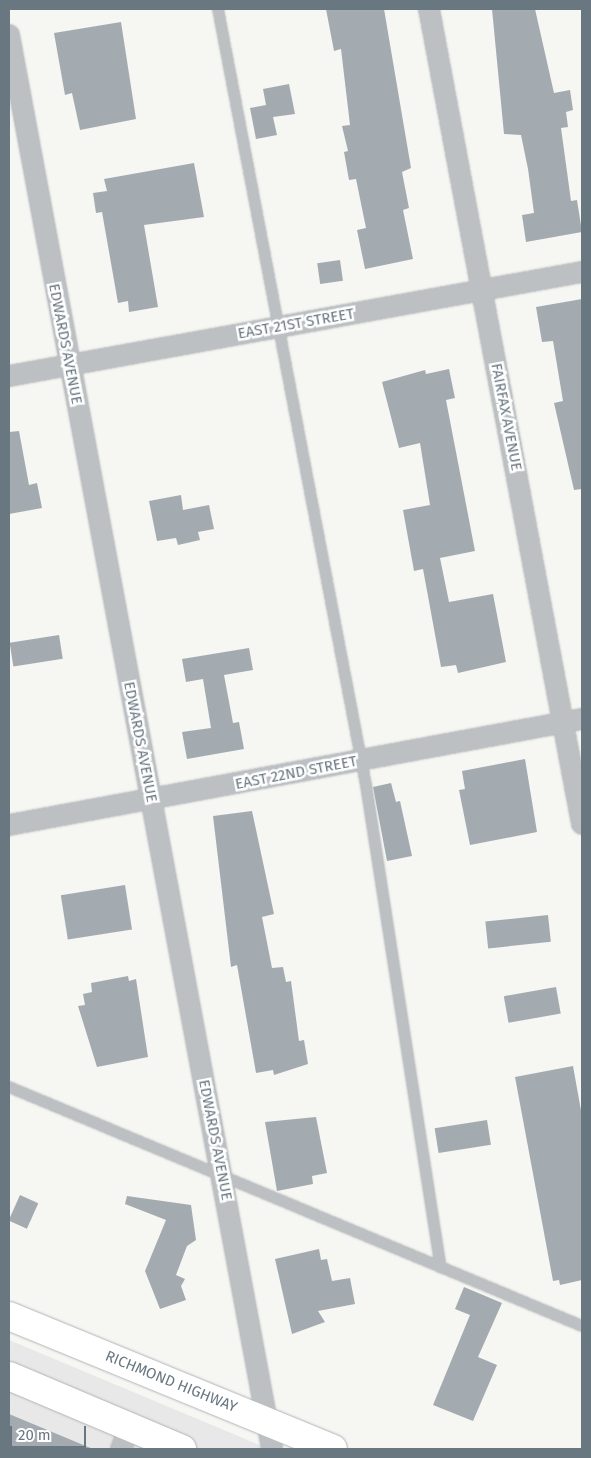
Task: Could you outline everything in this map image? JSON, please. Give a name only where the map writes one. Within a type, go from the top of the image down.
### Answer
[{"type":"main road","name":"RICHMOND HIGHWAY","points":[[9,1316],[332,1449]]},
{"type":"main road","points":[[9,1376],[125,1438],[182,1449]]},
{"type":"street","name":"FAIRFAX AVENUE","points":[[429,9],[482,291],[573,720],[582,824]]},
{"type":"street","name":"EDWARDS AVENUE","points":[[9,35],[272,1449]]},
{"type":"street","name":"EAST 21ST STREET","points":[[9,376],[582,272]]},
{"type":"street","name":"EAST 22ND STREET","points":[[9,825],[573,720]]},
{"type":"lane","points":[[218,9],[362,760],[441,1267]]},
{"type":"lane","points":[[9,1087],[221,1173],[582,1326]]},
{"type":"shaded area","points":[[9,1340],[269,1449],[9,1449]]},
{"type":"building","points":[[326,9],[384,9],[411,168],[402,172],[409,208],[403,210],[413,259],[365,269],[357,230],[366,228],[356,179],[349,180],[344,152],[348,151],[342,126],[350,125],[341,49],[334,51]]},
{"type":"building","points":[[492,9],[535,9],[554,93],[570,90],[573,110],[566,112],[568,127],[561,128],[571,201],[577,200],[582,232],[526,242],[522,215],[534,213],[528,169],[521,135],[504,134]]},
{"type":"building","points":[[121,22],[136,119],[80,130],[72,93],[65,95],[54,33]]},
{"type":"building","points":[[289,84],[295,114],[273,117],[277,135],[256,139],[250,108],[266,105],[263,89]]},
{"type":"building","points":[[194,163],[204,217],[144,225],[158,307],[129,312],[128,301],[118,303],[102,212],[96,213],[93,193],[107,191],[104,179]]},
{"type":"building","points":[[340,260],[343,281],[320,284],[317,263]]},
{"type":"building","points":[[582,299],[582,489],[574,490],[554,403],[563,401],[553,341],[542,342],[536,307]]},
{"type":"building","points":[[449,369],[455,398],[446,400],[475,551],[440,558],[449,602],[493,594],[506,662],[458,673],[456,665],[441,667],[423,569],[414,571],[403,510],[430,505],[420,443],[399,448],[382,382],[425,370],[426,374]]},
{"type":"building","points":[[19,431],[29,485],[37,483],[42,508],[9,514],[9,432]]},
{"type":"building","points":[[181,495],[183,510],[209,505],[214,529],[198,532],[200,540],[178,545],[176,538],[157,541],[149,501]]},
{"type":"building","points":[[59,635],[63,659],[13,667],[10,643]]},
{"type":"building","points":[[249,648],[253,670],[224,675],[233,723],[239,722],[244,749],[187,759],[182,732],[211,728],[203,679],[186,682],[182,659]]},
{"type":"building","points":[[525,759],[537,832],[470,845],[459,790],[465,789],[462,771]]},
{"type":"building","points":[[391,783],[396,802],[400,801],[412,856],[387,861],[373,787]]},
{"type":"building","points":[[252,811],[274,914],[262,917],[272,968],[283,967],[286,982],[291,981],[299,1041],[304,1040],[308,1064],[274,1075],[273,1070],[256,1073],[237,965],[231,967],[213,816]]},
{"type":"building","points":[[125,885],[132,929],[68,940],[61,895]]},
{"type":"building","points":[[548,915],[551,942],[488,948],[485,922]]},
{"type":"building","points":[[128,976],[129,981],[136,979],[148,1057],[97,1067],[78,1006],[85,1005],[83,994],[92,992],[91,983]]},
{"type":"building","points":[[556,987],[561,1014],[508,1023],[504,996]]},
{"type":"building","points":[[573,1066],[582,1116],[582,1280],[560,1285],[559,1280],[553,1281],[515,1077]]},
{"type":"building","points":[[316,1117],[327,1173],[312,1176],[313,1184],[277,1191],[265,1122]]},
{"type":"building","points":[[487,1120],[491,1145],[439,1153],[435,1128]]},
{"type":"building","points":[[20,1195],[38,1203],[27,1229],[9,1221]]},
{"type":"building","points":[[127,1196],[191,1205],[196,1240],[187,1246],[176,1275],[185,1279],[181,1286],[186,1300],[160,1309],[145,1271],[166,1220],[125,1204]]},
{"type":"building","points":[[319,1249],[321,1260],[327,1259],[332,1281],[350,1278],[355,1304],[318,1311],[325,1322],[292,1334],[275,1259]]},
{"type":"building","points":[[464,1287],[502,1303],[478,1357],[497,1365],[473,1421],[433,1405],[470,1315],[455,1309]]},
{"type":"building","points":[[9,1414],[93,1449],[9,1449]]}]
